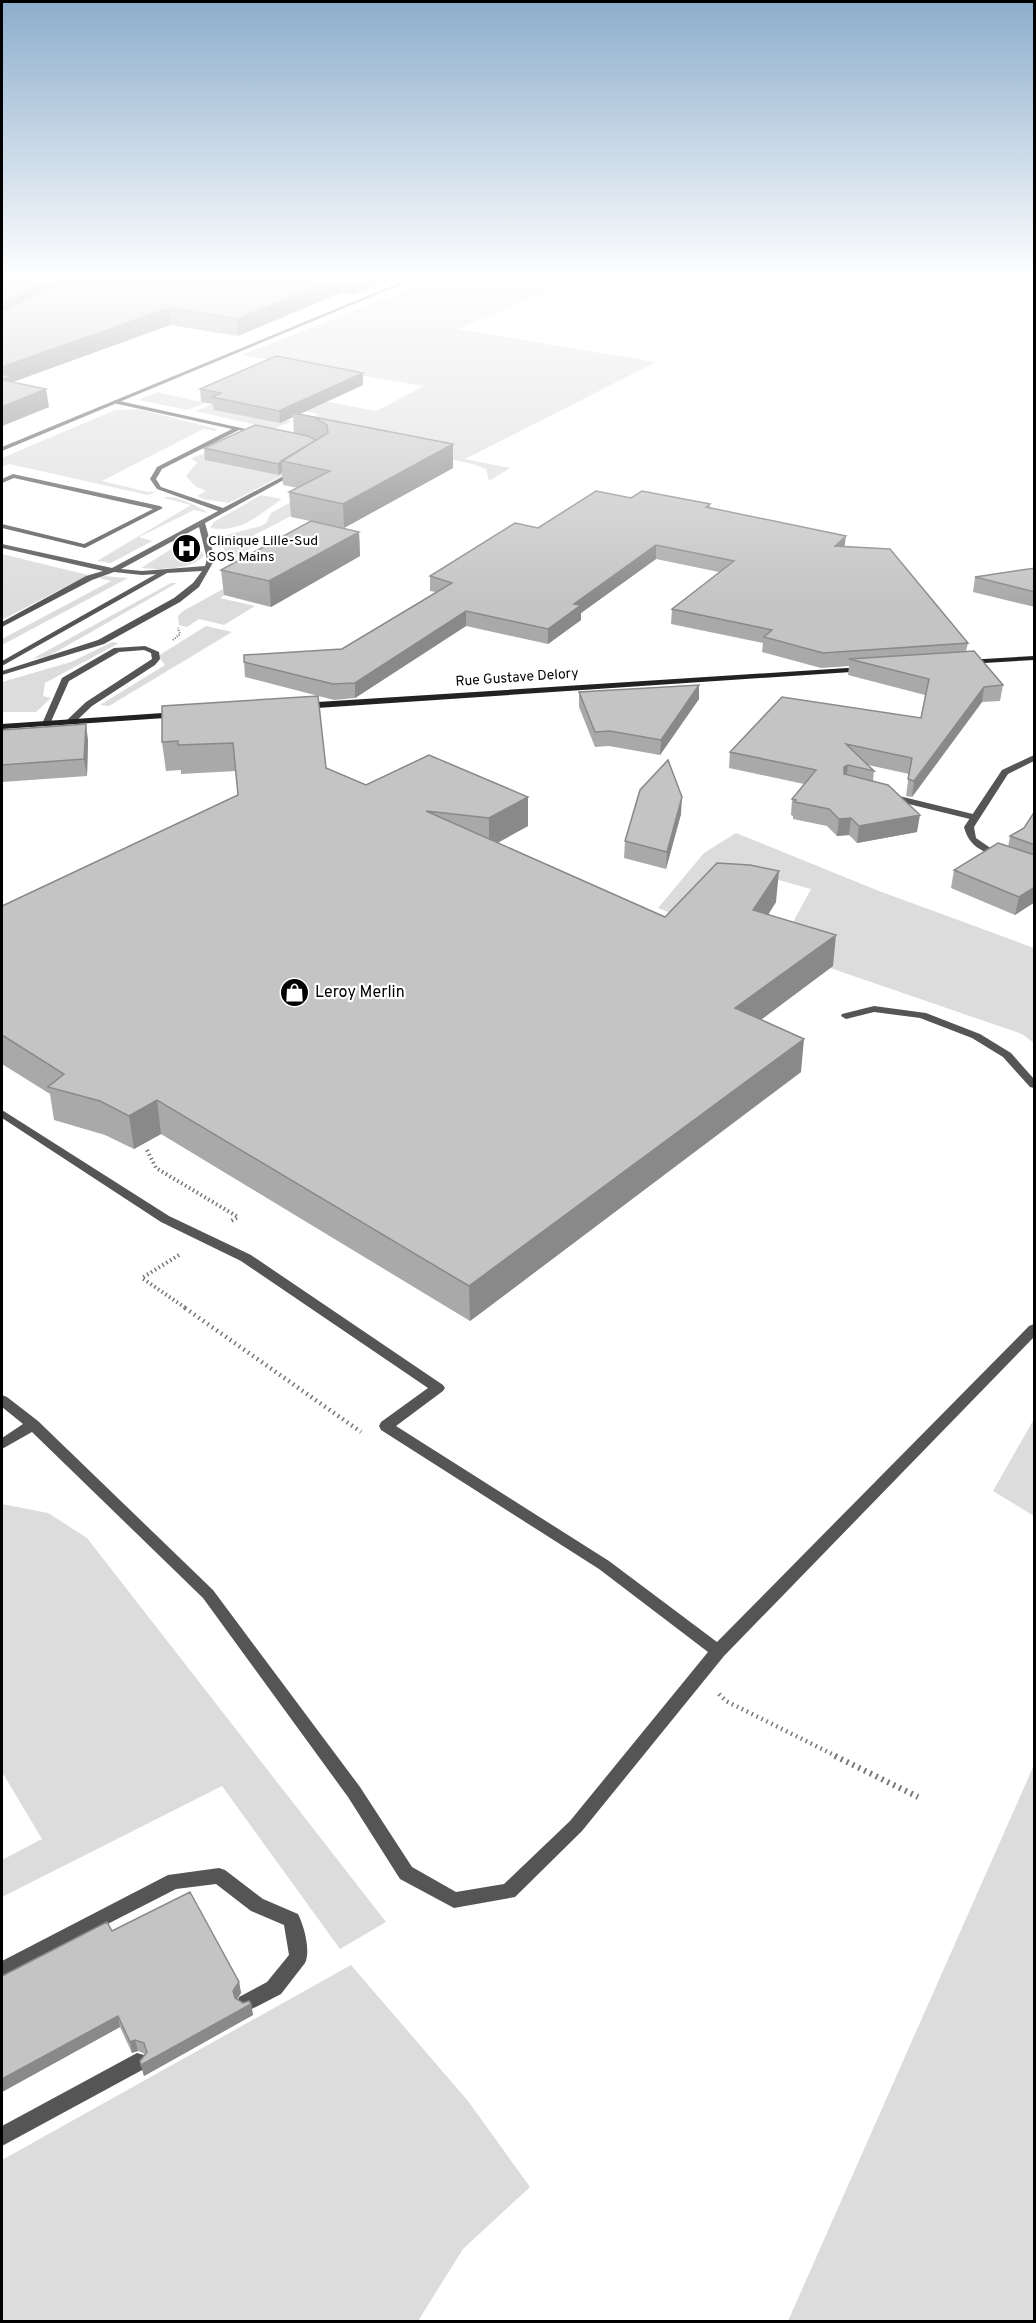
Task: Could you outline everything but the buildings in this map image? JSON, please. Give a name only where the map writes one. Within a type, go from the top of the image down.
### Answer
[{"type":"street","points":[[2,449],[150,387]]},
{"type":"street","points":[[115,402],[270,434]]},
{"type":"street","points":[[223,510],[159,488],[153,478],[159,468],[238,428]]},
{"type":"street","points":[[2,625],[89,578],[113,570],[308,465]]},
{"type":"street","points":[[2,481],[14,476],[159,508],[86,546],[2,526]]},
{"type":"street","points":[[2,673],[100,642],[177,600],[196,585],[212,560],[201,522]]},
{"type":"street","points":[[2,546],[113,570],[142,573],[208,567]]},
{"type":"street","points":[[2,664],[167,571]]},
{"type":"street","points":[[46,724],[65,680],[117,650],[145,648],[155,652],[156,659],[152,663],[89,704],[70,722]]},
{"type":"street","points":[[953,663],[1035,658]]},
{"type":"street","name":"Rue Gustave Delory","points":[[295,707],[872,668]]},
{"type":"street","points":[[2,727],[188,714]]},
{"type":"street","points":[[1015,861],[986,849],[972,839],[969,827],[1005,772],[1035,758]]},
{"type":"street","points":[[882,795],[974,817]]},
{"type":"street","points":[[846,1016],[874,1009],[922,1015],[976,1036],[1007,1055],[1035,1085]]},
{"type":"street","points":[[2,1113],[165,1219],[246,1258],[438,1388],[386,1425],[604,1565],[718,1651]]},
{"type":"street","points":[[2,1400],[33,1425],[208,1594],[354,1791],[406,1873],[454,1900],[510,1891],[576,1826],[718,1651],[1035,1329]]},
{"type":"street","points":[[2,1444],[33,1425]]},
{"type":"street","points":[[2,1970],[174,1881],[219,1876],[257,1905],[292,1920],[299,1957],[274,1988],[246,2003]]},
{"type":"street","points":[[2,2136],[137,2062]]},
{"type":"shaded area","points":[[238,387],[254,387],[376,411],[421,387],[606,387],[465,459],[510,468],[489,481],[486,469],[473,464],[353,440],[312,418],[318,414],[242,397]]},
{"type":"shaded area","points":[[157,392],[205,403],[187,410],[139,400]]},
{"type":"shaded area","points":[[212,404],[222,406],[215,410],[240,415],[248,412],[292,421],[273,429],[196,411]]},
{"type":"shaded area","points":[[138,409],[217,429],[216,431],[203,429],[102,481],[148,492],[157,491],[148,495],[9,464],[2,467],[2,458],[115,410]]},
{"type":"shaded area","points":[[208,452],[313,460],[229,503],[197,496],[206,491],[195,486],[186,476],[197,463],[191,458]]},
{"type":"shaded area","points":[[261,495],[282,499],[257,517],[241,525],[221,529],[210,528],[214,522]]},
{"type":"shaded area","points":[[164,498],[188,502],[208,513],[194,510],[139,537],[152,541],[111,563],[97,561],[191,505]]},
{"type":"shaded area","points":[[293,501],[312,505],[247,539],[260,543],[228,560],[220,539],[223,536],[261,526],[266,523],[271,513]]},
{"type":"shaded area","points":[[192,536],[204,555],[199,560],[175,568],[141,568]]},
{"type":"shaded area","points":[[2,554],[88,575],[2,620]]},
{"type":"shaded area","points":[[103,576],[128,578],[2,645],[2,639],[111,581],[99,578]]},
{"type":"shaded area","points":[[171,583],[177,583],[49,656],[32,659]]},
{"type":"shaded area","points":[[234,583],[245,583],[220,598],[255,606],[224,625],[199,619],[187,627],[179,625],[178,616],[183,611]]},
{"type":"shaded area","points":[[206,626],[232,632],[109,706],[100,705],[165,665],[158,656]]},
{"type":"shaded area","points":[[112,642],[119,643],[45,683],[43,696],[51,698],[36,712],[2,712],[2,682],[71,662]]},
{"type":"shaded area","points":[[736,833],[879,891],[1034,948],[1034,1043],[1022,1034],[778,950],[811,889],[726,865],[678,916],[658,908],[704,853]]},
{"type":"shaded area","points":[[1034,1419],[1034,1516],[993,1491]]},
{"type":"shaded area","points":[[2,1504],[48,1513],[87,1538],[386,1922],[340,1949],[222,1786],[2,1897],[2,1860],[42,1839],[2,1772]]},
{"type":"shaded area","points":[[1034,1765],[1034,2321],[788,2321]]},
{"type":"shaded area","points":[[351,1965],[468,2101],[530,2187],[463,2249],[418,2321],[2,2321],[2,2160]]},
{"type":"place","name":"Clinique Lille-Sud SOS Mains","points":[[187,549]]},
{"type":"place","name":"Leroy Merlin","points":[[294,993]]}]
